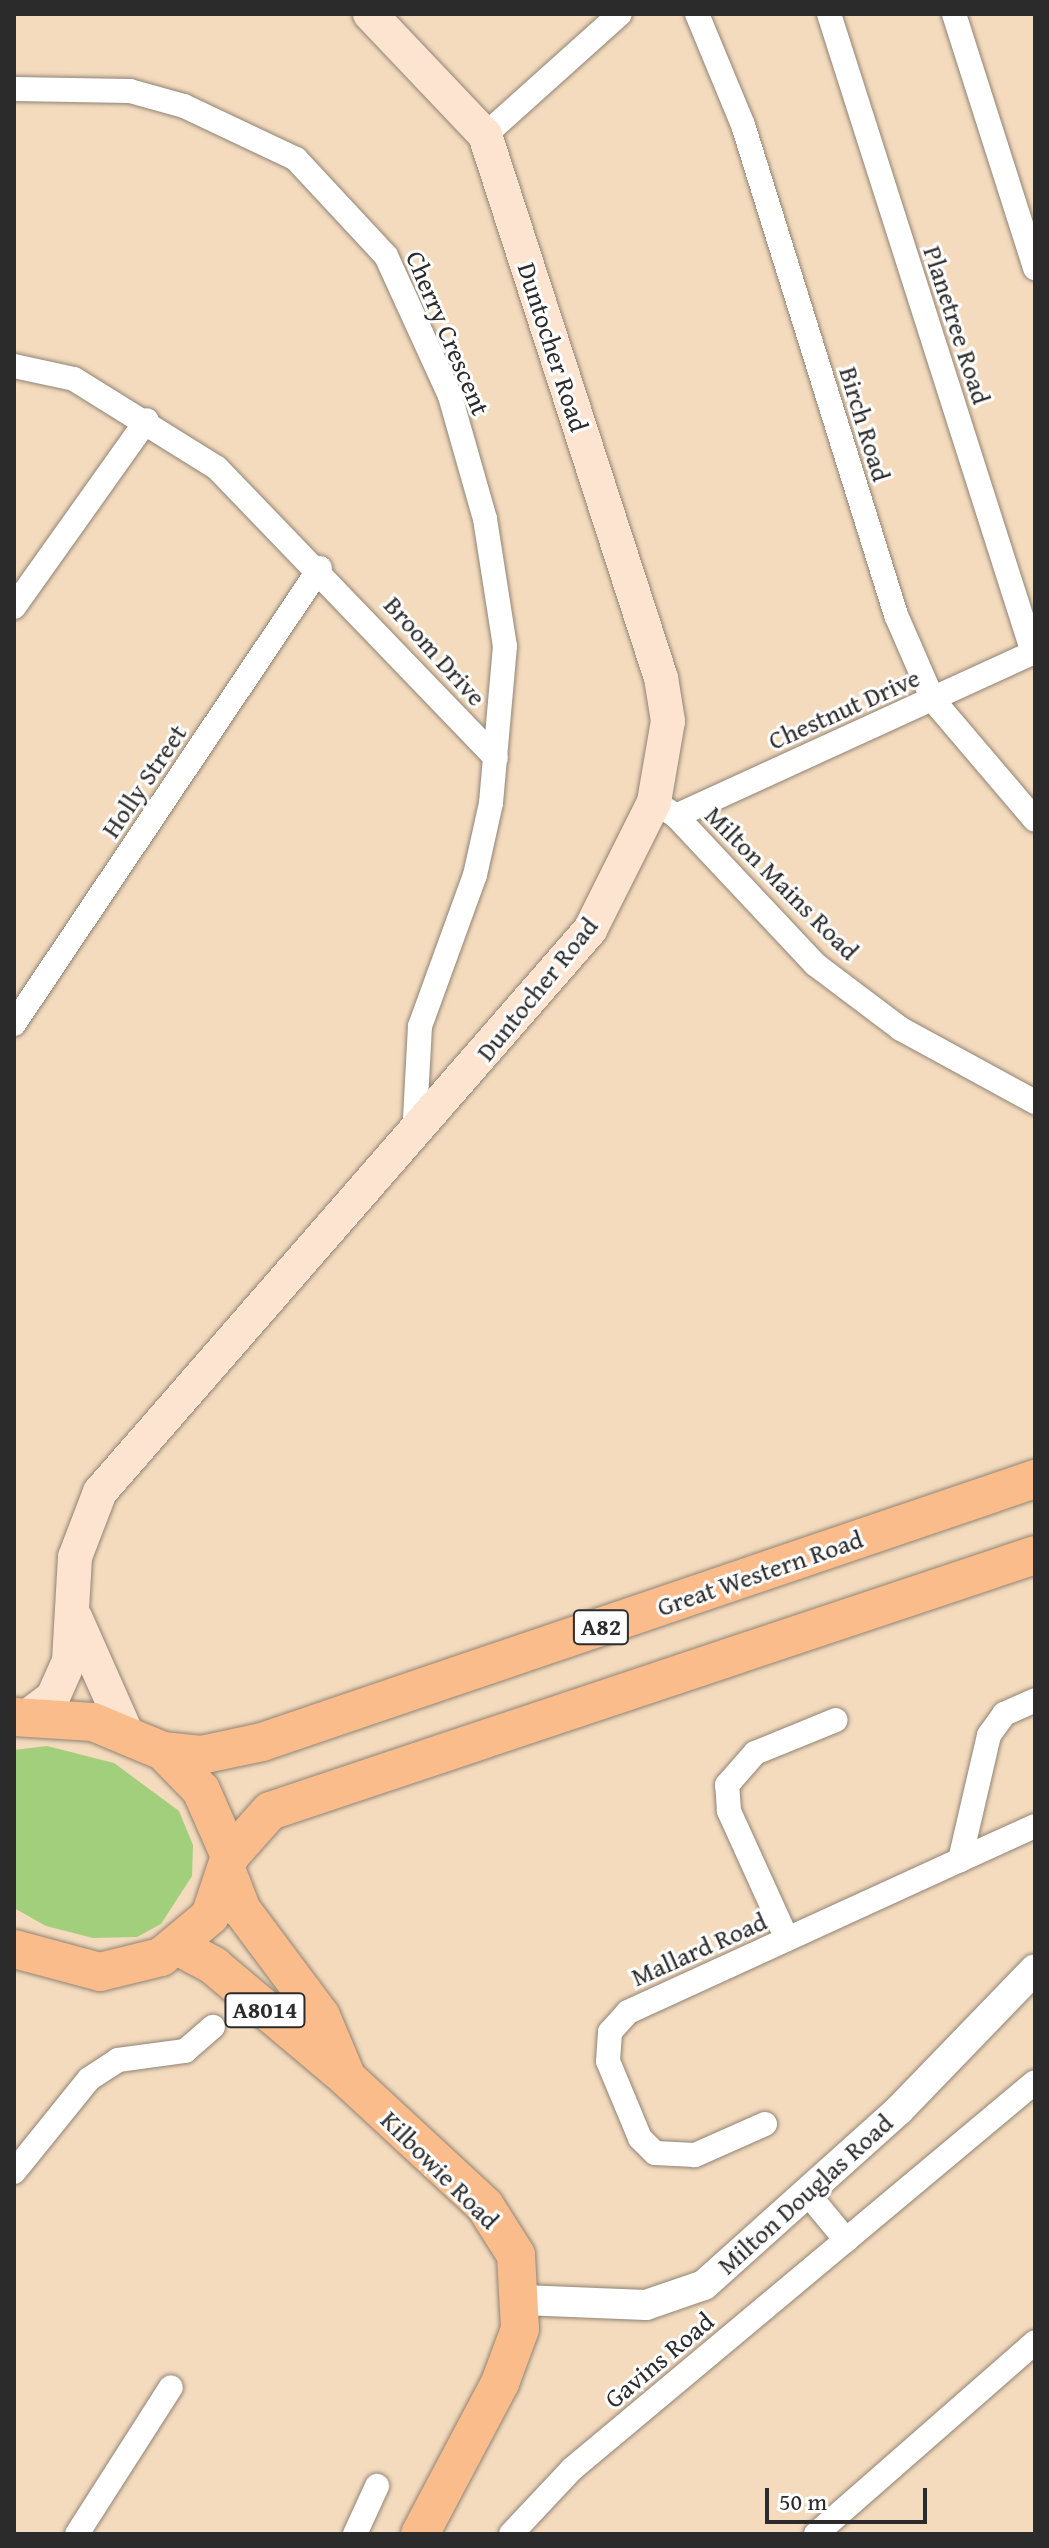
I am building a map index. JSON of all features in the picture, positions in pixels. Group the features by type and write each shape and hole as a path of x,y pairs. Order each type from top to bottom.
{"main road":[{"name":"Duntocher Road","path":"23,1715 59,1685 75,1617 75,1557 100,1492 414,1138 590,930 665,809 668,721 661,678 485,135 370,14"},
{"name":"Great Western Road","path":"163,1751 201,1755 262,1742 1035,1479"},
{"path":"14,1949 100,1972 141,1965 179,1947 210,1916 229,1865 270,1811 1035,1555"},
{"name":"Duntocher Road","path":"75,1617 126,1732"},
{"name":"A82","path":"23,1715 126,1732 163,1751 201,1790 229,1865"},
{"name":"Kilbowie Road","path":"229,1865 242,1910 321,2016 347,2078"},
{"name":"Kilbowie Road","path":"179,1947 214,1966 347,2078 492,2214 516,2255 522,2300 500,2383 420,2534"}],"street":[{"path":"485,135 620,14"},
{"name":"Birch Road","path":"697,14 743,125 896,615 933,700 1035,820"},
{"name":"Planetree Road","path":"829,14 1034,653"},
{"path":"954,14 1035,268"},
{"name":"Cherry Crescent","path":"14,89 130,91 249,133 296,159 341,199 386,256 450,396 485,519 505,646 496,758"},
{"name":"Broom Drive","path":"14,366 74,379 147,420 217,468 320,568 496,758"},
{"path":"14,607 147,420"},
{"name":"Holly Street","path":"14,1024 320,568"},
{"name":"Chestnut Drive","path":"665,809 933,700 1034,653"},
{"path":"414,1138 420,1026 475,875 496,758"},
{"name":"Milton Mains Road","path":"665,809 816,965 901,1029 1035,1102"},
{"path":"960,1860 989,1735 1004,1714 1035,1700"},
{"path":"787,1939 729,1811 727,1785 755,1753 836,1720"},
{"name":"Mallard Road","path":"765,2124 695,2155 655,2153 640,2138 606,2045 628,2012 1035,1826"},
{"name":"Milton Douglas Road","path":"522,2300 666,2303 704,2285 808,2194 1035,1969"},
{"path":"14,2172 89,2079 118,2060 185,2051 213,2027"},
{"name":"Gavins Road","path":"511,2534 572,2469 1035,2082"},
{"path":"808,2194 846,2240"},
{"path":"816,2534 1035,2342"},
{"path":"77,2534 171,2387"},
{"path":"355,2534 377,2486"}],"green space":[{"path":"47,1746 114,1763 179,1811 193,1845 192,1876 161,1924 137,1937 93,1938 46,1926 14,1908 14,1750"}]}
